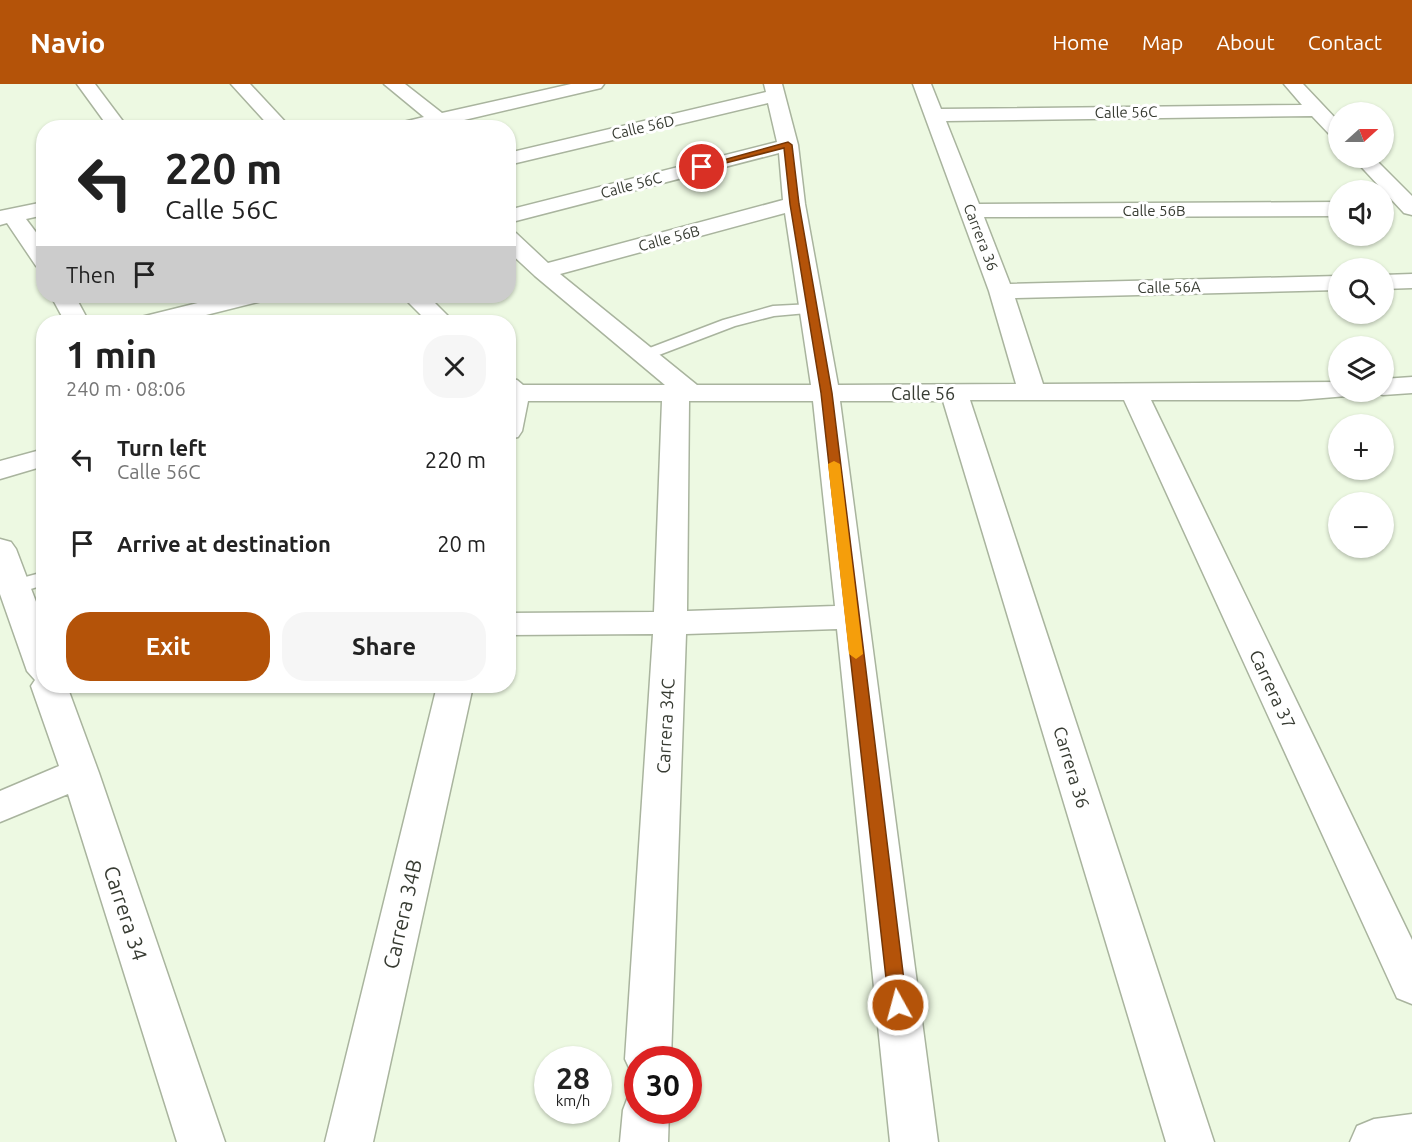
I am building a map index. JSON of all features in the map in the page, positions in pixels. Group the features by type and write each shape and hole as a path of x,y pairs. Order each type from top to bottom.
{"street":[{"path":"86,84 112,120"},
{"path":"240,84 274,120"},
{"path":"393,84 438,119"},
{"path":"434,120 544,89 595,84"},
{"name":"Carrera 36","path":"922,84 1001,291 1032,393"},
{"path":"1293,84 1328,122"},
{"path":"775,89 788,145 794,204 826,393 914,1142"},
{"name":"Calle 56D","path":"516,157 775,89"},
{"name":"Calle 56C","path":"934,115 1317,110"},
{"name":"Calle 56C","path":"516,215 788,145"},
{"path":"1373,168 1412,208"},
{"name":"Calle 56B","path":"543,271 794,204"},
{"path":"1394,209 1412,208"},
{"name":"Calle 56B","path":"971,210 1328,209"},
{"path":"36,210 6,216 36,252"},
{"path":"516,246 543,271 645,355 683,393"},
{"path":"1394,282 1412,281"},
{"name":"Calle 56A","path":"1001,291 1328,283"},
{"path":"178,315 225,303"},
{"path":"422,303 434,315"},
{"path":"1394,386 1412,385"},
{"name":"Calle 56","path":"516,391 1134,393 1328,391"},
{"name":"Carrera 34C","path":"649,1046 683,393"},
{"name":"Carrera 36","path":"954,393 1190,1142"},
{"name":"Carrera 37","path":"1134,393 1412,985"},
{"path":"0,470 36,459"},
{"path":"0,549 28,582 36,626"},
{"path":"516,624 670,623 852,617"},
{"name":"Carrera 34","path":"51,693 201,1142"},
{"name":"Carrera 34B","path":"349,1142 453,693"},
{"path":"0,807 80,773"},
{"path":"644,1142 645,1124"},
{"path":"1374,1142 1412,1137"}],"lane":[{"path":"645,355 729,322 773,311 812,309"}],"slow traffic":[{"path":"834,464 856,654"}],"route":[{"path":"702,167 788,145 794,204 826,393 898,1005"}]}
